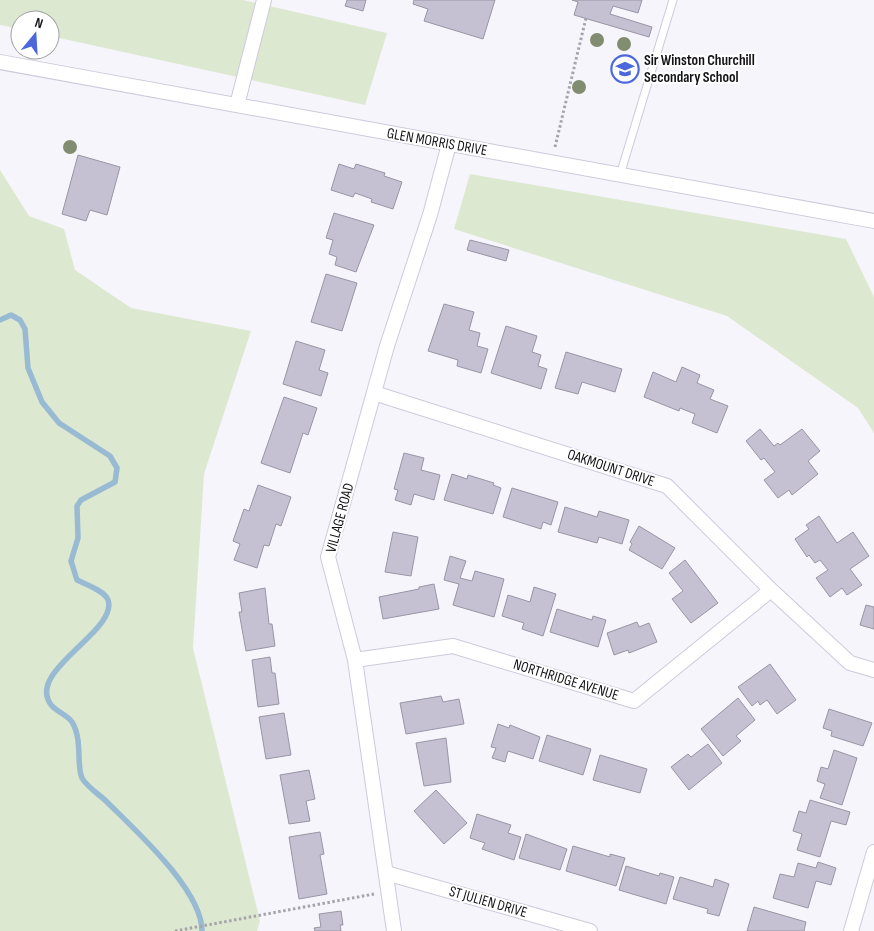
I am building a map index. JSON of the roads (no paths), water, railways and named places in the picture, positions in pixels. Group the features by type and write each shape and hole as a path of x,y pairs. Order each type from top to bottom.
{"street":[{"path":"237,105 264,0"},
{"name":"GLEN MORRIS DRIVE","path":"0,62 874,221"},
{"name":"VILLAGE ROAD","path":"394,931 355,660 328,557 374,393 430,215 449,144"},
{"name":"OAKMOUNT DRIVE","path":"374,393 666,486 850,663 874,670"},
{"name":"NORTHRIDGE AVENUE","path":"355,660 453,646 634,701 772,590"},
{"path":"851,931 874,852"},
{"name":"ST JULIEN DRIVE","path":"386,873 590,931"}],"lane":[{"path":"620,175 673,0"}],"waterway":[{"path":"0,320 11,315 20,320 25,329 28,368 42,402 59,423 110,456 117,468 115,482 81,500 77,506 78,538 71,561 77,580 94,588 106,597 108,600 108,612 100,625 50,679 47,693 52,706 70,720 75,729 82,778 165,862 191,897 199,915 202,931"}],"place":[{"name":"Sir Winston Churchill Secondary School","path":"625,69"}]}
